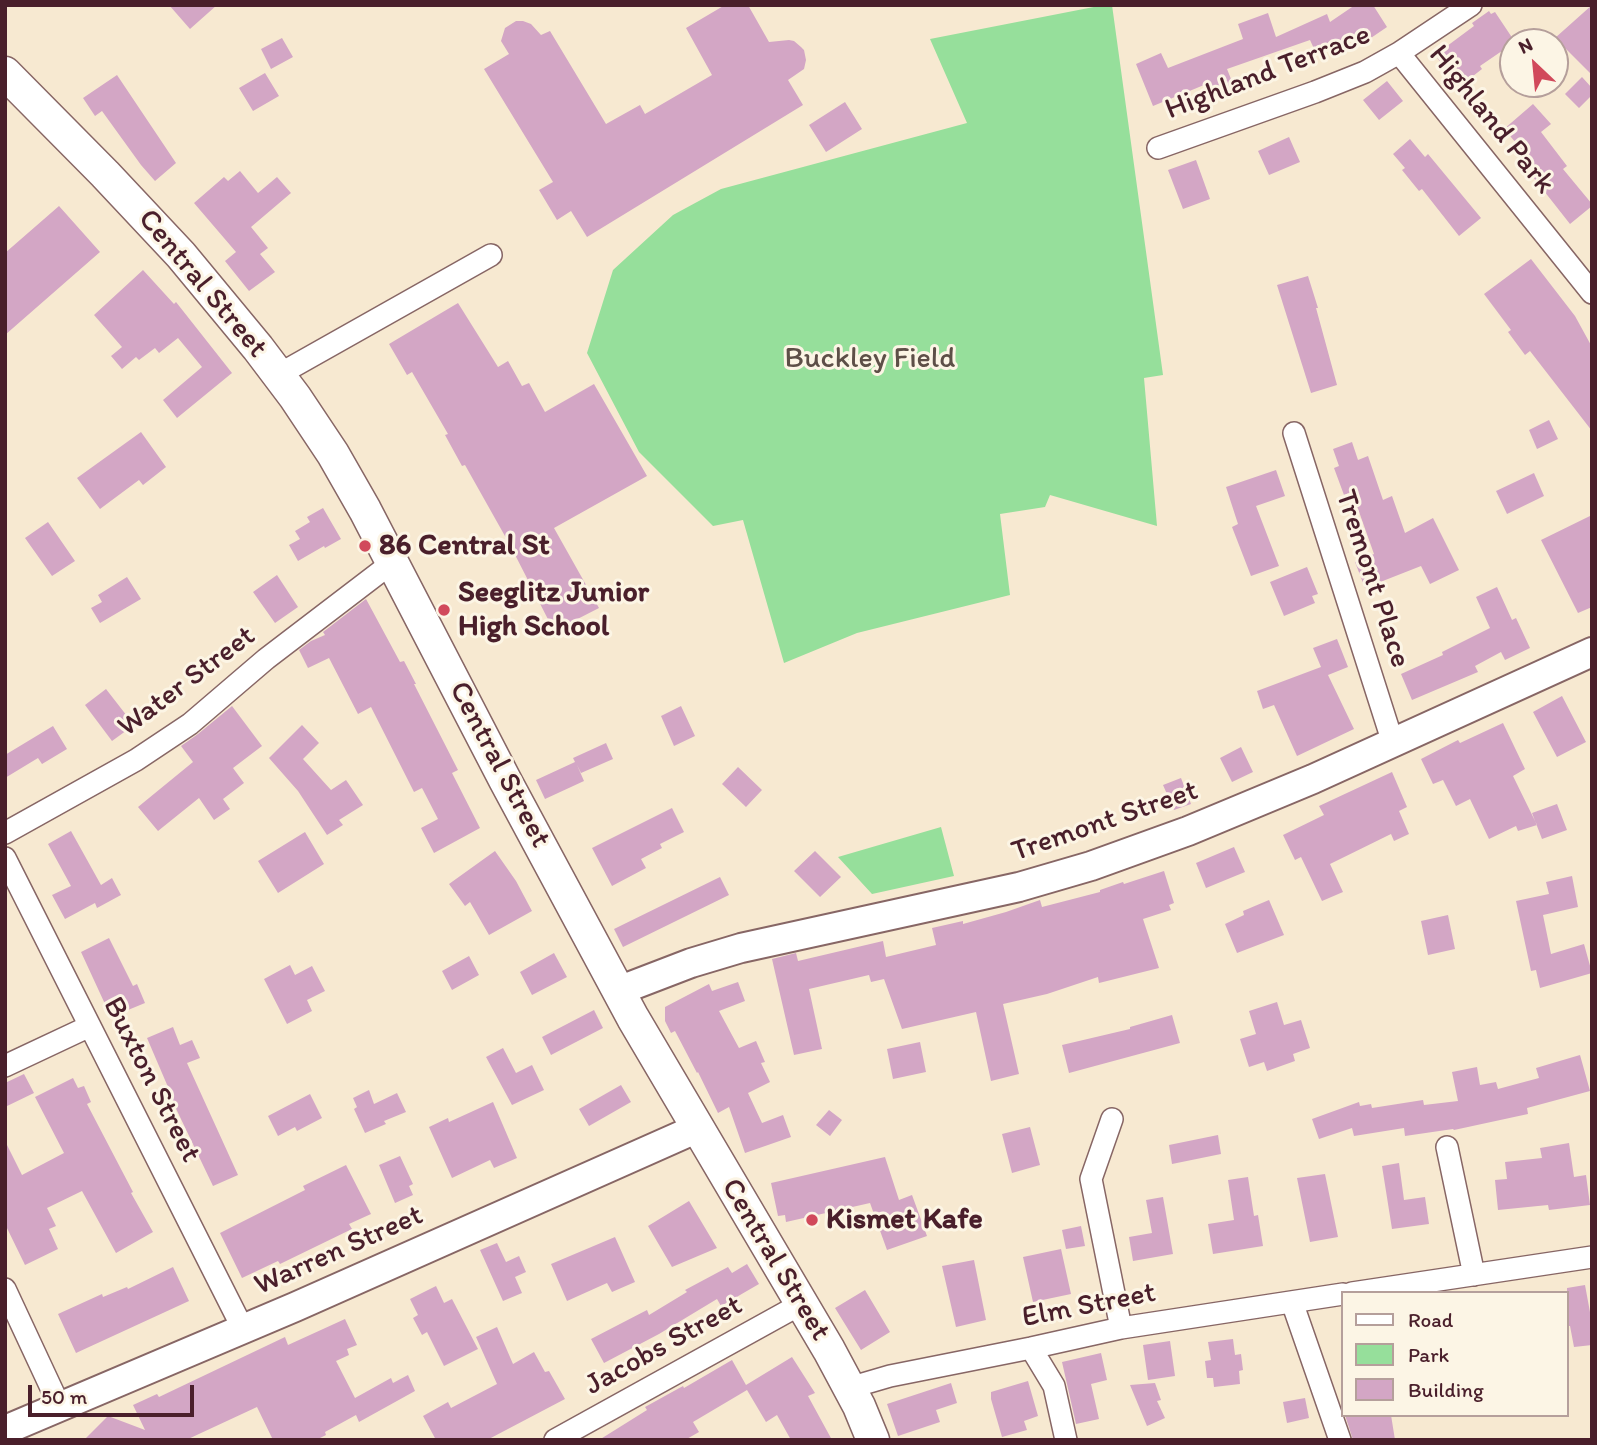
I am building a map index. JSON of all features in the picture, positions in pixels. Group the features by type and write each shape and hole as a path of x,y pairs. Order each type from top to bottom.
{"main road":[{"name":"Central Street","path":"5,73 106,174 181,255 278,375 333,454 393,562 505,780 618,990 802,1304 849,1388 873,1440"}],"street":[{"name":"Highland Park","path":"1471,5 1399,53 1592,293"},
{"name":"Highland Terrace","path":"1158,148 1324,89 1365,72 1399,53"},
{"path":"278,375 491,255"},
{"name":"Tremont Place","path":"1294,433 1393,743"},
{"name":"Water Street","path":"5,833 136,760 190,724 266,659 393,562"},
{"name":"Tremont Street","path":"618,990 741,948 1068,874 1188,831 1313,779 1592,652"},
{"name":"Buxton Street","path":"5,858 243,1329"},
{"path":"5,1066 90,1026"},
{"path":"1112,1119 1091,1180 1121,1328"},
{"name":"Warren Street","path":"5,1430 243,1329 698,1128"},
{"path":"1447,1147 1474,1275"},
{"path":"1366,1291 1592,1257"},
{"path":"5,1289 60,1407"},
{"name":"Elm Street","path":"849,1388 890,1376 1121,1328 1342,1294"},
{"path":"1292,1302 1339,1440"},
{"name":"Jacobs Street","path":"555,1440 802,1304"},
{"path":"1031,1348 1054,1385 1066,1440"}],"green space":[{"name":"Buckley Field","path":"1112,5 1163,375 1144,378 1157,526 1050,495 1045,507 1000,514 1010,595 857,633 784,663 743,520 713,526 639,452 587,353 613,270 673,215 721,189 967,123 930,39"},
{"path":"941,827 954,876 872,894 838,857"}],"building":[{"path":"169,5 217,5 190,29"},
{"path":"725,5 748,5 769,42 794,41 804,50 804,69 788,80 803,105 587,237 571,211 557,220 539,190 553,182 484,69 509,54 501,41 505,28 516,21 523,21 531,24 541,35 550,31 606,124 640,105 645,114 712,75 686,28"},
{"path":"1355,5 1373,5 1387,27 1365,42 1360,33 1316,53 1310,40 1227,69 1233,84 1228,86 1230,91 1209,99 1204,85 1153,106 1136,64 1161,53 1168,68 1243,39 1238,24 1268,13 1276,37 1327,14 1330,22"},
{"path":"1592,5 1592,75 1569,52 1569,28 1566,28"},
{"path":"1489,11 1491,14 1495,12 1506,28 1499,28 1499,53 1480,66 1482,69 1459,87 1435,55 1474,26 1472,23"},
{"path":"282,38 293,57 271,69 261,49"},
{"path":"265,73 279,96 253,111 239,88"},
{"path":"117,75 176,163 155,181 102,111 95,116 83,98"},
{"path":"1582,77 1592,88 1592,95 1579,108 1569,98 1569,90"},
{"path":"1387,81 1403,101 1379,120 1363,100"},
{"path":"845,102 862,129 826,152 809,125"},
{"path":"1533,104 1551,124 1541,132 1567,166 1563,169 1592,204 1570,224 1522,163 1529,158 1504,129"},
{"path":"1289,137 1300,162 1269,175 1258,151"},
{"path":"1410,139 1425,157 1428,154 1481,218 1459,236 1422,189 1419,191 1402,170 1405,168 1393,154"},
{"path":"1196,160 1210,199 1183,209 1168,170"},
{"path":"240,171 258,193 277,177 291,193 251,227 268,248 260,254 275,272 249,291 225,261 236,252 194,203 224,177 228,181"},
{"path":"59,206 100,252 5,335 5,253"},
{"path":"1531,259 1575,316 1592,347 1592,431 1530,351 1525,355 1508,332 1511,330 1484,294"},
{"path":"143,270 174,304 176,302 232,373 177,418 163,400 202,367 178,338 159,353 155,348 139,360 136,357 122,369 111,356 122,347 94,315"},
{"path":"1308,276 1337,385 1311,393 1277,285"},
{"path":"458,303 498,367 508,361 522,386 529,383 545,412 594,384 647,476 554,528 599,608 554,631 510,545 445,435 448,434 412,372 407,375 389,344"},
{"path":"1549,420 1558,439 1537,449 1529,430"},
{"path":"141,432 166,467 143,485 139,480 100,509 77,478"},
{"path":"1352,442 1358,460 1368,456 1383,500 1392,496 1405,533 1433,518 1459,570 1430,584 1421,566 1365,588 1355,562 1374,554 1352,492 1344,495 1334,468 1339,466 1333,449"},
{"path":"1276,470 1285,496 1256,506 1279,566 1251,576 1232,527 1238,524 1226,487"},
{"path":"1534,473 1544,496 1507,514 1496,491"},
{"path":"323,508 341,539 298,561 289,545 300,539 295,531 310,522 307,517"},
{"path":"1592,515 1592,607 1578,613 1541,540"},
{"path":"48,522 75,561 52,576 25,538"},
{"path":"1307,567 1318,594 1312,596 1315,603 1284,616 1270,582"},
{"path":"277,575 298,607 275,623 253,592"},
{"path":"127,577 141,599 100,623 91,608 102,602 98,595"},
{"path":"1497,587 1512,620 1516,618 1530,648 1505,660 1501,652 1475,666 1478,672 1412,700 1401,674 1443,655 1442,652 1490,628 1476,597"},
{"path":"366,599 400,662 404,661 416,684 458,770 452,773 480,828 434,853 421,828 438,819 422,788 414,792 371,707 358,714 329,658 308,668 299,650 325,635 323,632"},
{"path":"1337,639 1348,667 1328,675 1354,729 1297,756 1274,705 1263,709 1257,691 1321,667 1313,648"},
{"path":"106,689 134,725 112,741 85,705"},
{"path":"1562,696 1586,742 1557,757 1533,712"},
{"path":"232,706 262,746 233,768 244,783 223,799 230,809 214,820 199,798 158,831 138,807 193,762 181,746"},
{"path":"681,706 695,736 674,746 661,716"},
{"path":"1503,723 1525,769 1513,776 1537,825 1518,831 1516,826 1489,839 1470,799 1456,806 1443,780 1433,784 1421,759 1458,740 1460,743"},
{"path":"302,725 319,743 303,759 331,790 346,780 363,805 339,820 343,825 327,835 298,791 269,758"},
{"path":"53,726 67,749 42,764 38,758 5,778 5,755"},
{"path":"606,743 613,759 581,773 577,765 584,781 545,799 536,780 575,762 573,758"},
{"path":"1241,747 1253,772 1232,782 1220,758"},
{"path":"738,767 762,790 746,807 722,784"},
{"path":"1392,772 1407,807 1399,811 1409,834 1394,841 1391,834 1330,864 1343,892 1322,901 1301,857 1295,860 1283,835 1324,815 1319,806"},
{"path":"1181,778 1191,804 1174,810 1163,785"},
{"path":"1557,804 1567,830 1542,839 1532,813"},
{"path":"672,808 684,832 660,844 662,848 641,859 646,868 612,886 592,848"},
{"path":"71,831 101,885 112,878 121,895 97,908 95,903 65,919 52,895 71,886 48,844"},
{"path":"305,832 324,864 278,893 258,861"},
{"path":"1234,847 1245,872 1206,888 1196,863"},
{"path":"495,851 516,881 532,911 489,935 470,902 465,906 449,884"},
{"path":"815,851 841,877 820,897 794,871"},
{"path":"1164,871 1174,903 1169,905 1171,910 1143,919 1159,968 1099,983 1098,977 1047,994 1003,1004 1019,1074 991,1081 976,1012 902,1029 884,979 871,982 869,975 809,989 822,1049 794,1055 772,959 796,953 798,961 883,941 886,957 936,945 932,928 963,921 963,924 1040,900 1042,907"},
{"path":"1572,876 1578,907 1543,915 1551,954 1584,944 1592,973 1540,988 1536,970 1531,971 1516,901 1549,894 1546,882"},
{"path":"720,877 729,895 623,947 614,929"},
{"path":"1269,900 1284,935 1237,953 1225,924 1244,915 1243,911"},
{"path":"1448,915 1455,949 1428,955 1421,921"},
{"path":"109,938 133,986 137,984 145,1003 111,1017 81,952"},
{"path":"554,953 567,977 532,995 520,972"},
{"path":"469,956 479,975 452,990 442,971"},
{"path":"290,965 295,975 312,966 325,991 307,1000 312,1011 287,1024 264,979"},
{"path":"738,982 745,1001 719,1011 739,1048 756,1041 765,1062 761,1063 770,1082 748,1093 762,1123 783,1115 791,1137 745,1153 729,1107 718,1113 675,1031 671,1033 665,1021 665,1007 709,984 712,991"},
{"path":"1277,1002 1284,1025 1301,1020 1310,1048 1293,1054 1295,1061 1267,1071 1264,1062 1249,1067 1240,1039 1256,1034 1249,1011"},
{"path":"594,1010 603,1028 551,1055 542,1037"},
{"path":"1172,1015 1180,1043 1069,1073 1062,1045 1130,1029"},
{"path":"173,1027 180,1045 192,1040 200,1058 187,1063 238,1175 213,1186 169,1094 147,1038"},
{"path":"920,1042 926,1072 893,1079 887,1049"},
{"path":"503,1048 516,1073 532,1065 544,1090 512,1105 486,1057"},
{"path":"1580,1055 1590,1091 1527,1108 1528,1114 1454,1130 1405,1136 1404,1128 1354,1136 1352,1128 1319,1139 1312,1119 1359,1102 1360,1106 1371,1104 1372,1108 1423,1100 1424,1105 1458,1101 1452,1072 1477,1067 1480,1085 1496,1082 1498,1089 1539,1078 1536,1068"},
{"path":"24,1074 34,1093 5,1107 5,1083"},
{"path":"73,1078 78,1088 84,1086 91,1102 87,1104 153,1232 116,1253 82,1191 47,1208 56,1226 49,1229 58,1249 25,1265 5,1224 5,1141 22,1175 64,1153 35,1097"},
{"path":"621,1085 631,1102 589,1126 579,1109"},
{"path":"369,1090 374,1104 397,1093 406,1112 365,1133 354,1109 357,1107 353,1098"},
{"path":"310,1094 322,1118 297,1131 295,1127 278,1136 268,1116"},
{"path":"493,1102 517,1158 494,1168 490,1160 452,1178 429,1127 448,1118 449,1122"},
{"path":"829,1110 842,1120 830,1136 816,1125"},
{"path":"1030,1127 1040,1165 1012,1173 1002,1134"},
{"path":"1218,1135 1221,1154 1172,1164 1169,1145"},
{"path":"1569,1143 1574,1177 1586,1175 1590,1205 1549,1210 1548,1205 1498,1210 1495,1180 1507,1179 1505,1162 1542,1158 1540,1148"},
{"path":"400,1156 413,1184 409,1186 413,1195 395,1203 379,1165"},
{"path":"885,1157 899,1200 912,1195 927,1236 887,1250 870,1203 786,1222 785,1215 778,1216 771,1183"},
{"path":"1399,1163 1404,1200 1425,1197 1429,1224 1392,1229 1382,1166"},
{"path":"346,1165 371,1214 349,1224 352,1229 280,1264 278,1261 242,1278 220,1233 305,1190 303,1186"},
{"path":"1325,1174 1338,1237 1310,1242 1297,1178"},
{"path":"1248,1177 1254,1216 1258,1215 1263,1246 1213,1254 1208,1224 1234,1220 1228,1180"},
{"path":"1163,1197 1173,1254 1133,1261 1129,1237 1152,1233 1146,1200"},
{"path":"689,1201 717,1248 672,1267 648,1226"},
{"path":"1081,1226 1085,1246 1066,1249 1062,1230"},
{"path":"615,1237 635,1282 612,1292 607,1283 567,1301 551,1264"},
{"path":"497,1243 506,1262 519,1256 526,1272 515,1277 522,1293 503,1301 480,1250"},
{"path":"1061,1249 1071,1294 1033,1302 1023,1257"},
{"path":"974,1260 986,1320 956,1327 942,1266"},
{"path":"747,1264 759,1284 721,1306 717,1299 604,1363 591,1339 647,1310 649,1315 687,1292 685,1290 728,1267 732,1273"},
{"path":"173,1267 189,1301 76,1353 58,1314 102,1294 103,1297 127,1287 128,1289"},
{"path":"1585,1285 1592,1323 1592,1345 1574,1347 1569,1326 1567,1288"},
{"path":"436,1286 444,1303 452,1299 478,1349 444,1366 427,1332 422,1335 413,1318 418,1315 410,1299"},
{"path":"865,1290 890,1332 861,1350 835,1308"},
{"path":"345,1319 357,1345 347,1349 349,1355 336,1361 355,1398 391,1378 393,1383 408,1375 415,1391 359,1422 356,1415 316,1440 273,1440 257,1407 186,1440 84,1440 108,1416 145,1430 133,1405 157,1394 159,1397 285,1337 288,1345"},
{"path":"497,1327 513,1364 534,1352 565,1399 487,1440 436,1440 423,1416 448,1402 451,1408 497,1384 476,1337"},
{"path":"1233,1339 1235,1355 1241,1354 1243,1370 1239,1371 1240,1384 1214,1387 1213,1378 1207,1378 1205,1361 1211,1360 1208,1342"},
{"path":"1170,1341 1175,1376 1148,1380 1143,1345"},
{"path":"1101,1353 1107,1380 1091,1384 1099,1419 1076,1424 1062,1362"},
{"path":"792,1357 815,1393 808,1396 832,1440 791,1440 777,1415 766,1422 747,1390 693,1422 699,1432 685,1440 599,1440 647,1410 645,1407 732,1360 746,1385"},
{"path":"1028,1381 1038,1416 1024,1421 1027,1430 1002,1437 991,1392"},
{"path":"951,1383 957,1403 936,1410 940,1422 898,1436 887,1404"},
{"path":"1155,1383 1161,1400 1157,1401 1165,1418 1147,1426 1130,1385"},
{"path":"1305,1398 1309,1418 1287,1423 1283,1402"},
{"path":"1346,1417 1391,1417 1395,1440 1353,1440"}],"place":[{"name":"86 Central St","path":"365,546"},
{"name":"Seeglitz Junior High School","path":"444,610"},
{"name":"Kismet Kafe","path":"812,1220"}]}
